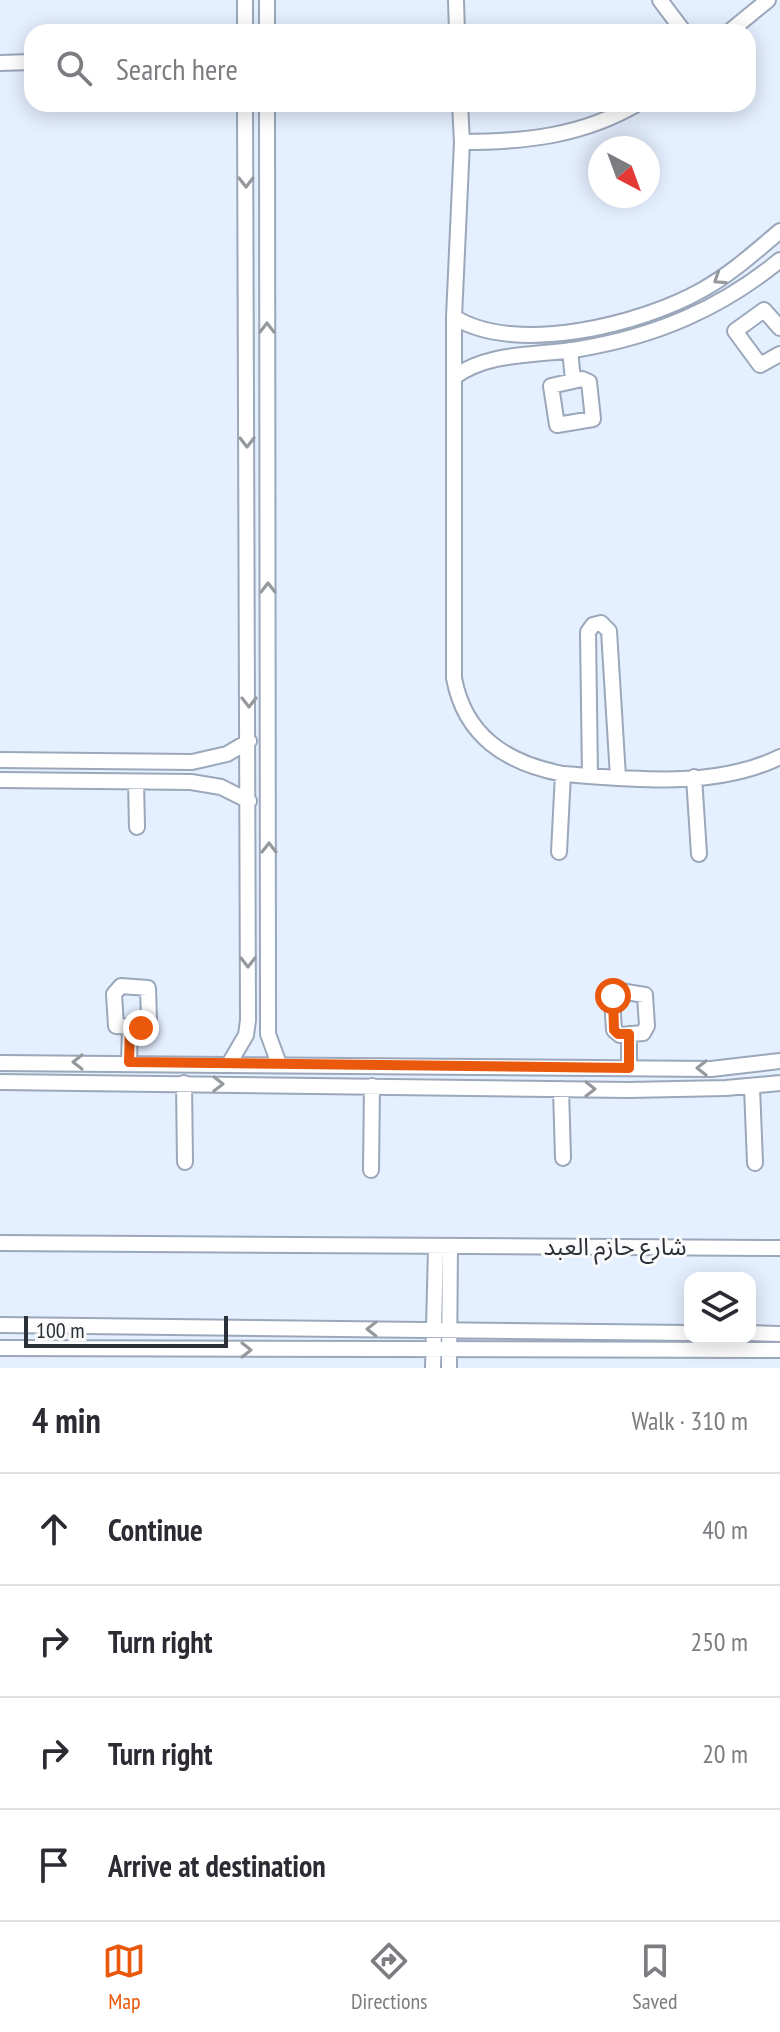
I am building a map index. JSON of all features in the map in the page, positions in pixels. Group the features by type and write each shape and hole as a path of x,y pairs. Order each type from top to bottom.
{"street":[{"path":"245,0 245,24"},
{"path":"267,0 267,24"},
{"path":"456,0 457,24"},
{"path":"660,0 678,24"},
{"path":"739,24 768,0"},
{"path":"0,63 24,62"},
{"path":"229,1064 246,1035 248,1020 245,112"},
{"path":"267,112 268,1034 279,1064"},
{"path":"460,112 462,142 454,317 454,678 457,695 472,725 496,749 539,769 563,774 694,777 743,771 780,757"},
{"path":"462,142 556,136 594,125 621,112"},
{"path":"454,317 472,327 506,334 578,329 635,317 704,289 780,231"},
{"path":"454,377 471,365 493,359 570,350 680,322 736,294 780,260"},
{"path":"736,294 752,317"},
{"path":"780,328 764,310 736,328 736,337 760,365 780,354"},
{"path":"570,350 573,380"},
{"path":"590,776 588,632 593,625 601,623 609,631 618,777"},
{"path":"0,760 168,763 210,760 249,741"},
{"path":"168,763 168,782"},
{"path":"559,852 563,774"},
{"path":"694,777 699,854"},
{"path":"0,780 168,782 221,787 249,801"},
{"path":"136,782 137,827"},
{"path":"248,892 269,892"},
{"path":"129,1062 130,1028"},
{"path":"629,1034 629,1068"},
{"path":"0,1063 711,1069 780,1061"},
{"path":"482,1067 483,1088"},
{"path":"0,1082 561,1089 752,1087 780,1083"},
{"path":"184,1083 185,1162"},
{"path":"371,1170 372,1086"},
{"path":"752,1087 755,1163"},
{"path":"561,1089 563,1158"},
{"name":"شارع حازم العبد","path":"0,1243 780,1248"},
{"path":"433,1368 434,1351 442,1330 443,1247"},
{"path":"0,1325 684,1333"},
{"path":"442,1330 450,1348 449,1368"},
{"path":"756,1333 780,1334"},
{"path":"0,1348 780,1350"}],"route":[{"path":"141,1028 130,1028 129,1062 629,1068 629,1034 618,1034 614,1030 613,996"}]}
